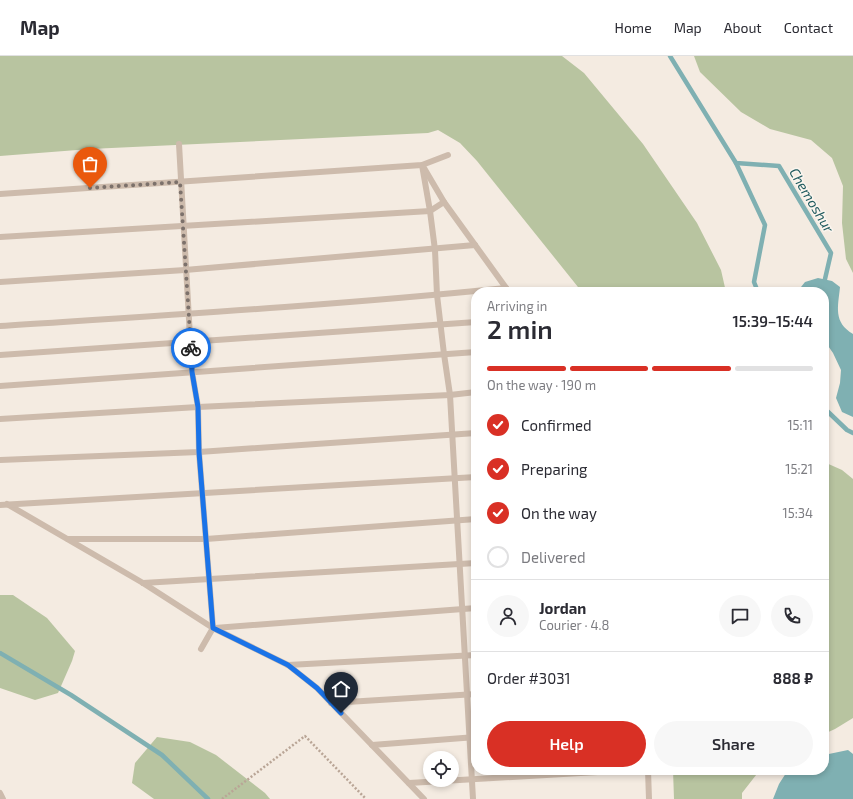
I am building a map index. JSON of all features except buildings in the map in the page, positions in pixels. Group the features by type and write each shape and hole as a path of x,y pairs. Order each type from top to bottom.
{"lane":[{"path":"179,144 192,372 198,407 199,452 213,628 201,649"},
{"path":"0,194 422,165 448,155"},
{"path":"422,165 444,202 505,287"},
{"path":"422,165 435,250 440,325 450,395 467,695 471,723"},
{"path":"0,237 430,211 444,202"},
{"path":"0,282 186,270 475,246"},
{"path":"0,326 189,314 471,293"},
{"path":"0,355 471,322"},
{"path":"0,386 471,352"},
{"path":"0,419 198,407 450,395 471,393"},
{"path":"0,460 199,452 471,433"},
{"path":"0,505 471,477"},
{"path":"7,504 143,583 213,628 288,665 317,688 424,799"},
{"path":"67,539 206,539 471,519"},
{"path":"143,583 471,563"},
{"path":"213,628 471,609"},
{"path":"288,665 471,655"},
{"path":"330,703 471,695"},
{"path":"372,745 471,737"},
{"path":"472,775 473,799"},
{"path":"409,783 472,781 559,775"},
{"path":"648,775 648,799"},
{"path":"0,793 3,799"}],"path":[{"path":"222,799 305,736 366,799"}],"green space":[{"path":"0,56 562,56 584,73 643,144 697,223 721,270 725,287 578,287 477,161 460,143 438,130 428,133 90,149 0,156"},
{"path":"694,56 853,56 853,273 846,259 842,223 843,186 832,158 811,140 770,129 741,112 700,72"},
{"path":"829,464 842,470 853,479 853,718 829,732"},
{"path":"0,595 13,595 47,618 75,651 58,693 35,700 0,688"},
{"path":"157,737 190,742 216,755 265,793 270,799 154,799 132,783 135,763"},
{"path":"673,775 756,775 742,793 742,799 674,799"}],"water":[{"path":"818,278 832,281 840,287 838,314 842,324 853,334 853,417 842,412 836,398 840,383 841,370 829,347 829,287 801,287 805,282"},
{"path":"848,750 853,754 853,799 773,799 779,784 785,775 829,775 829,754"}],"waterway":[{"name":"Chemoshur","path":"670,56 736,163 779,166 831,253 823,287"},
{"path":"736,163 765,225 754,282 756,287"},
{"path":"829,413 847,430 853,433"},
{"path":"0,653 71,695 162,755 208,799"}],"way so far":[{"path":"90,188 180,182 191,348"}],"route":[{"path":"191,348 192,372 198,407 199,452 213,628 288,665 317,688 341,713"}]}
